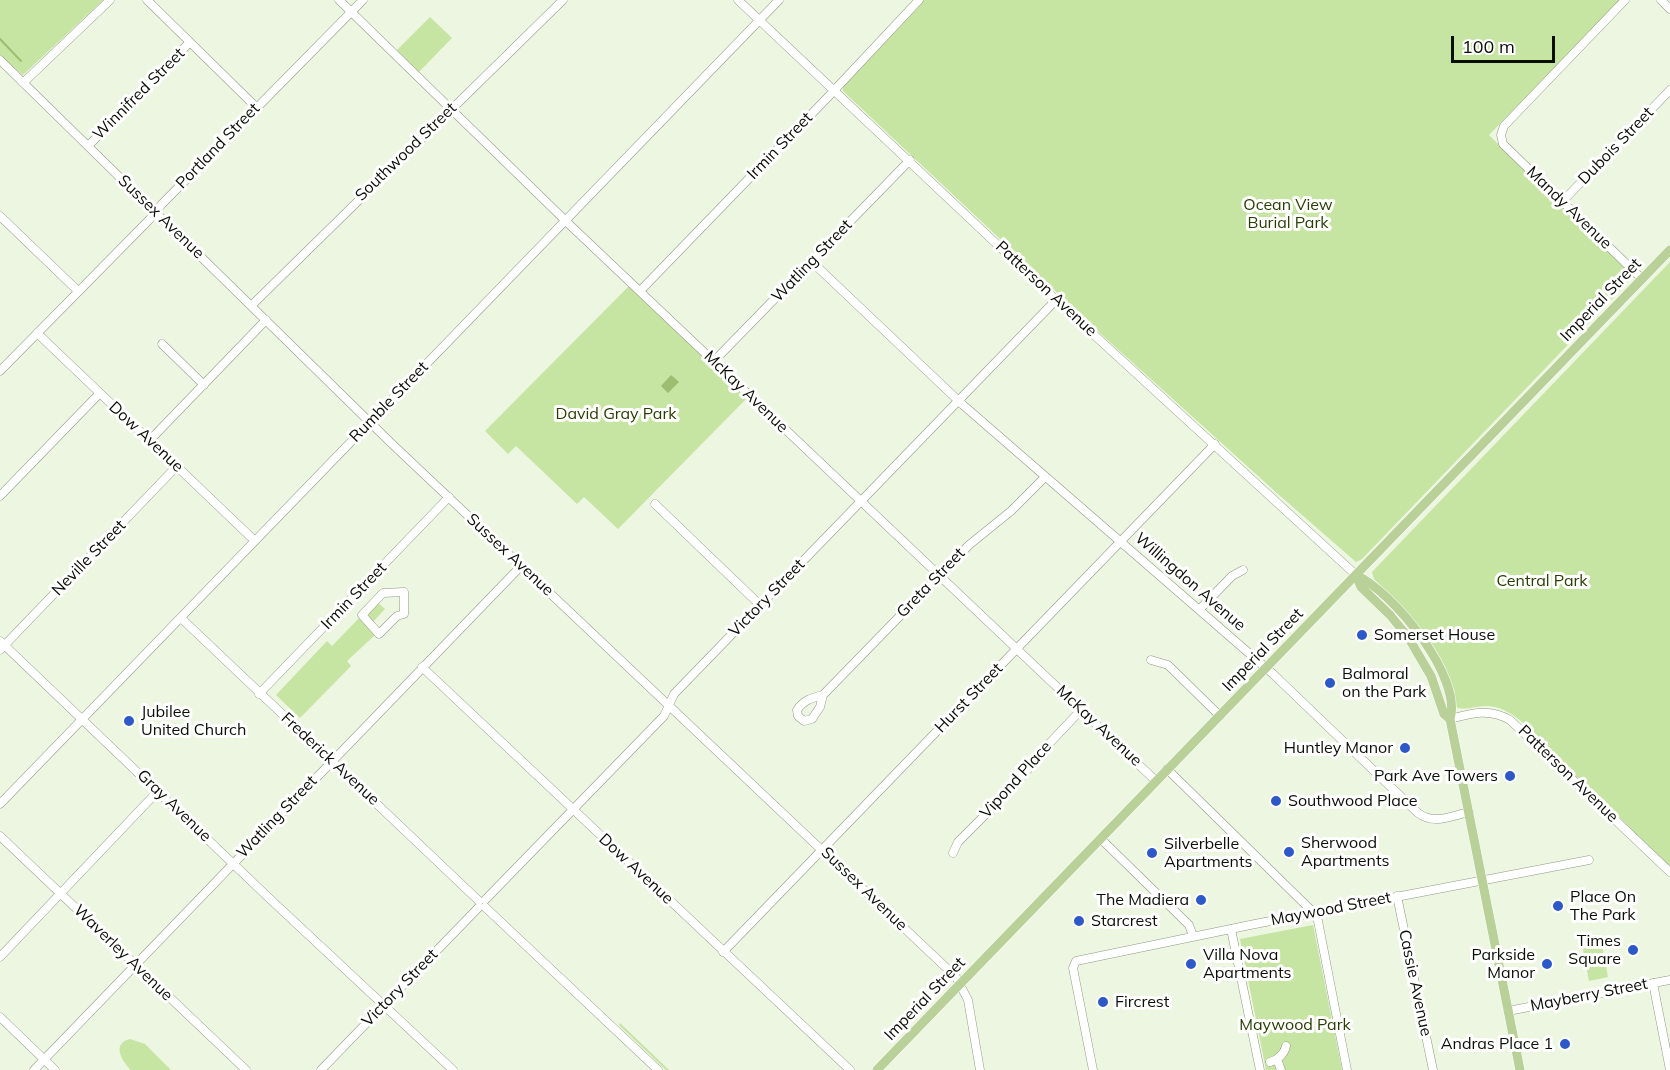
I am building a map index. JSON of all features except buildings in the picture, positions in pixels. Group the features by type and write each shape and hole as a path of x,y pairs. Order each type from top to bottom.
{"main road":[{"name":"Imperial Street","path":"877,1070 1670,250"},
{"path":"1356,575 1361,587 1390,615 1412,643 1431,676 1444,714 1450,719 1520,1070"}],"street":[{"path":"24,83 110,0"},
{"path":"147,0 256,107"},
{"name":"McKay Avenue","path":"339,0 565,220 1156,781"},
{"name":"Portland Street","path":"0,370 363,0"},
{"name":"Southwood Street","path":"251,306 563,0"},
{"name":"Patterson Avenue","path":"738,0 835,89 1056,300 1356,575"},
{"name":"Rumble Street","path":"0,804 779,0"},
{"name":"Irmin Street","path":"640,291 919,0"},
{"name":"Mandy Avenue","path":"1625,0 1504,126 1501,135 1503,144 1642,279"},
{"path":"1661,0 1670,9"},
{"name":"Winnifred Street","path":"88,146 190,42"},
{"name":"Sussex Avenue","path":"0,60 370,422 954,975 968,1000 980,1070"},
{"name":"Dubois Street","path":"1562,202 1670,90"},
{"name":"Watling Street","path":"714,361 910,160"},
{"path":"0,216 78,291"},
{"name":"Willingdon Avenue","path":"811,261 958,400 1266,668 1418,813 1426,819 1434,820 1469,812"},
{"name":"Victory Street","path":"321,1070 664,716 675,694 1056,300"},
{"path":"149,441 266,320"},
{"name":"Dow Avenue","path":"37,333 255,542"},
{"path":"162,344 204,385"},
{"path":"0,496 99,394"},
{"name":"Hurst Street","path":"723,952 1215,444"},
{"name":"Neville Street","path":"2,646 177,466"},
{"name":"Greta Street","path":"823,695 976,538 1020,503 1045,477"},
{"name":"Irmin Street","path":"259,694 449,497"},
{"path":"655,504 760,605"},
{"name":"Watling Street","path":"34,1070 522,565"},
{"path":"1200,609 1232,576 1243,570"},
{"path":"404,592 404,614 397,616 379,634 362,615 383,593 404,592"},
{"name":"Frederick Avenue","path":"180,618 658,1070"},
{"name":"Gray Avenue","path":"2,646 453,1070"},
{"path":"1151,660 1168,665 1220,716"},
{"name":"Dow Avenue","path":"423,667 850,1070"},
{"name":"Vipond Place","path":"953,853 958,842 1017,783 1081,710"},
{"name":"Patterson Avenue","path":"1450,719 1481,711 1494,712 1510,720 1670,873"},
{"path":"1167,769 1314,913 1320,930 1347,1070"},
{"path":"0,957 158,791"},
{"name":"Waverley Avenue","path":"0,836 246,1070"},
{"path":"1101,839 1187,923 1193,936"},
{"name":"Maywood Street","path":"1093,1070 1073,968 1074,962 1193,936 1589,860"},
{"name":"Cassie Avenue","path":"1397,896 1433,1070"},
{"path":"1231,929 1260,1070"},
{"name":"Mayberry Street","path":"1508,1011 1670,980"},
{"path":"1653,983 1670,1070"},
{"path":"0,1017 55,1070"},
{"path":"1281,1055 1283,1070"}],"green space":[{"path":"0,0 103,0 23,75 0,55"},
{"name":"Ocean View Burial Park","path":"923,0 1620,0 1489,135 1631,274 1632,278 1362,559 1356,562 1101,334 843,91 843,84 846,80"},
{"path":"430,17 452,38 419,72 397,50"},
{"name":"Central Park","path":"1670,262 1670,867 1580,778 1575,777 1549,752 1548,747 1527,726 1511,714 1494,707 1462,709 1456,707 1443,666 1425,633 1374,579 1372,572"},
{"name":"David Gray Park","path":"629,286 747,398 618,529 584,497 577,504 516,446 508,454 485,431"},
{"path":"376,601 385,609 371,624 362,615"},
{"path":"360,617 375,631 375,635 347,661 351,666 300,718 276,695 327,641 332,646"},
{"name":"Maywood Park","path":"1313,925 1342,1070 1266,1070 1240,939"},
{"path":"1601,940 1608,977 1589,981 1582,944"},
{"path":"620,1023 669,1070 666,1070 619,1025"},
{"path":"130,1039 145,1044 171,1070 131,1070 120,1053 121,1044"}],"shaded area":[{"path":"671,375 679,382 668,393 661,386"}],"waterway":[{"path":"0,39 21,61"}],"place":[{"name":"Somerset House","path":"1362,635"},
{"name":"Balmoral on the Park","path":"1330,683"},
{"name":"Jubilee United Church","path":"129,721"},
{"name":"Huntley Manor","path":"1405,748"},
{"name":"Park Ave Towers","path":"1510,776"},
{"name":"Southwood Place","path":"1276,801"},
{"name":"Sherwood Apartments","path":"1289,852"},
{"name":"Silverbelle Apartments","path":"1152,853"},
{"name":"The Madiera","path":"1201,900"},
{"name":"Place On The Park","path":"1558,906"},
{"name":"Starcrest","path":"1079,921"},
{"name":"Times Square","path":"1633,950"},
{"name":"Villa Nova Apartments","path":"1191,964"},
{"name":"Parkside Manor","path":"1547,964"},
{"name":"Fircrest","path":"1103,1002"},
{"name":"Andras Place 1","path":"1565,1044"}]}
